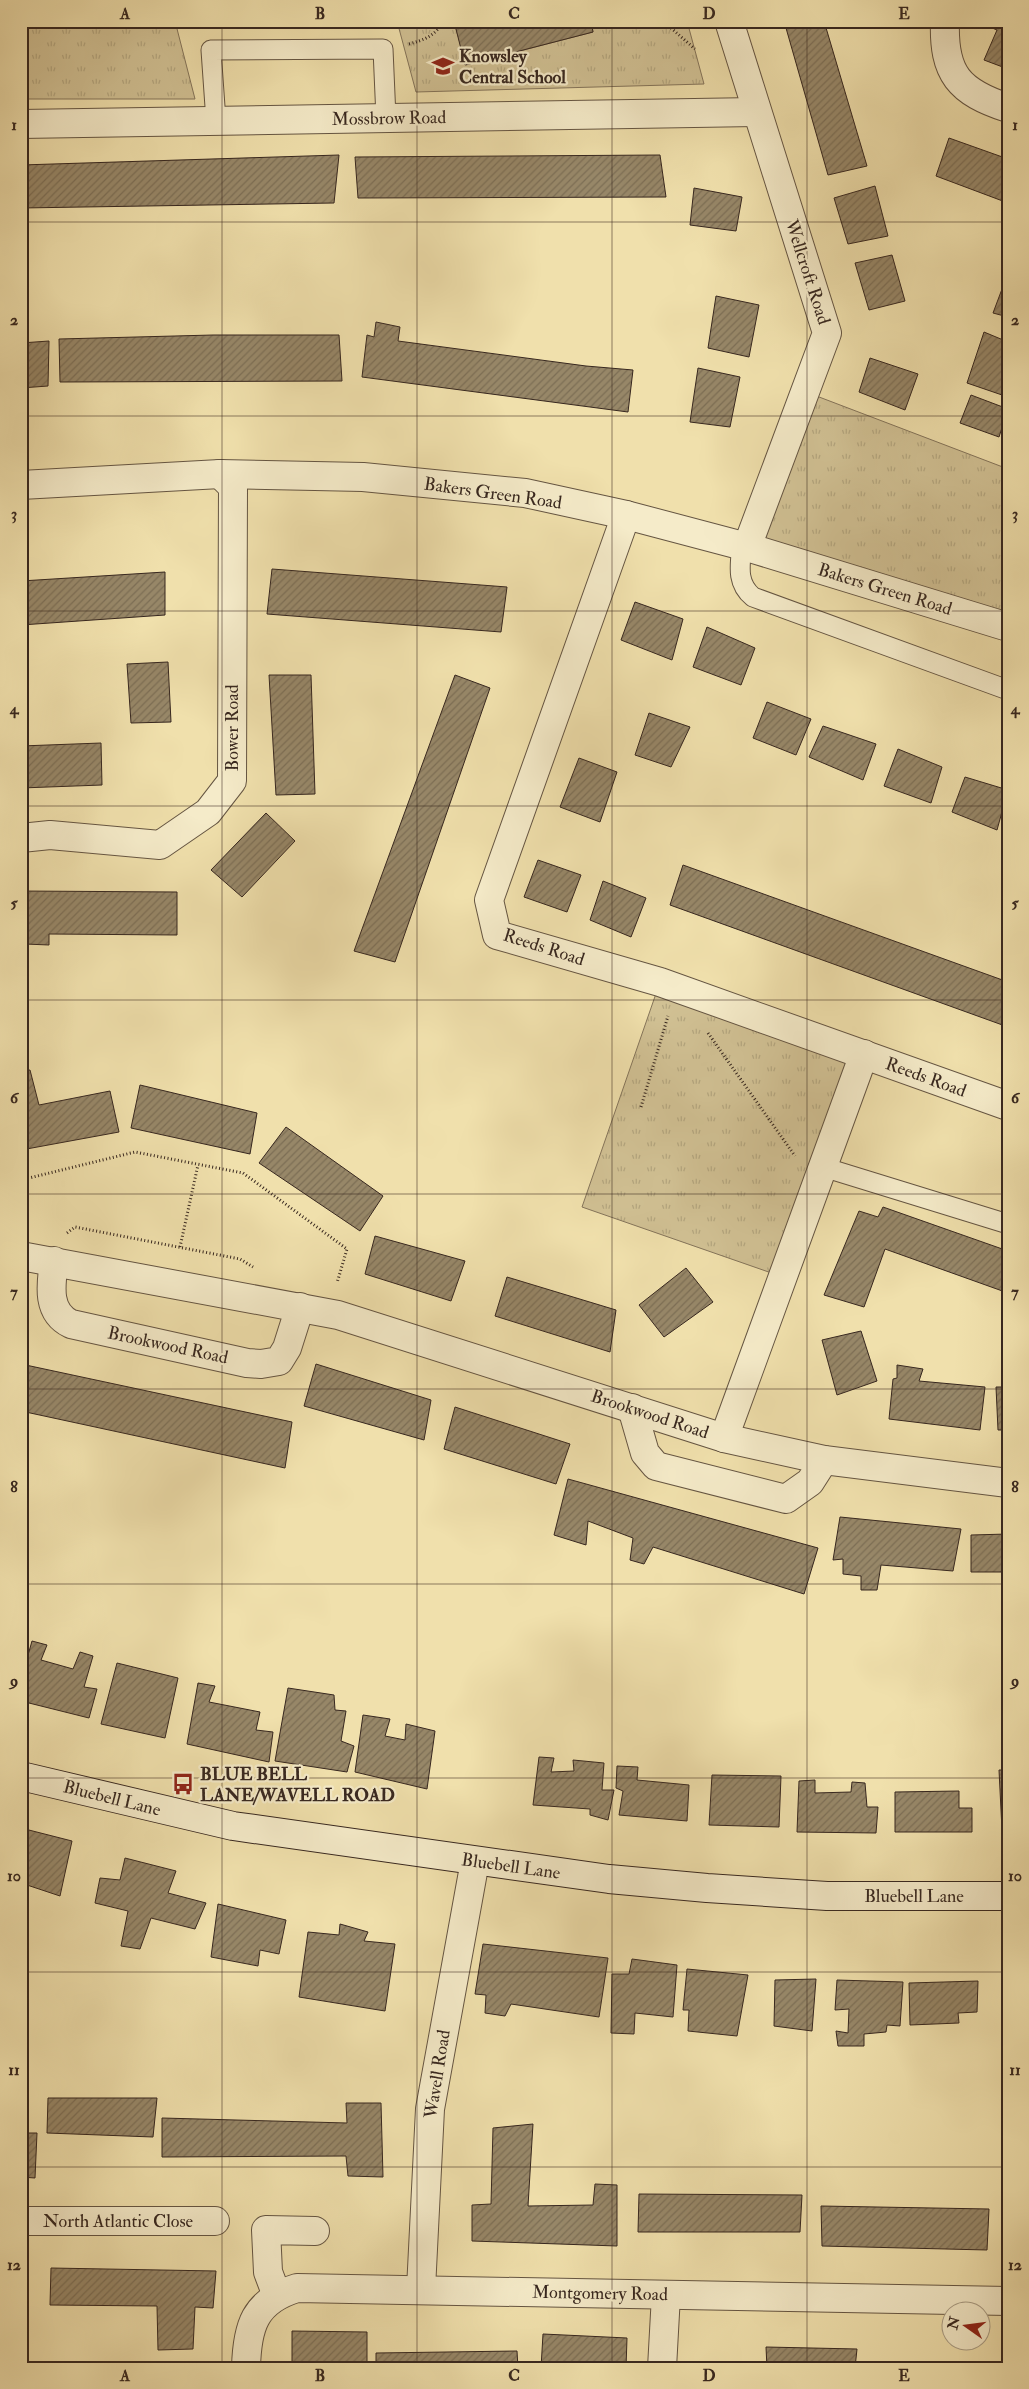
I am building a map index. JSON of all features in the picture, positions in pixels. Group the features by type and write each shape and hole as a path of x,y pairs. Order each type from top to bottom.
{"street":[{"name":"Wellcroft Road","path":"729,21 756,112 827,333 745,546"},
{"path":"945,21 945,51 951,71 970,93 985,101 1008,108"},
{"name":"Mossbrow Road","path":"21,124 756,112"},
{"name":"Bakers Green Road","path":"21,485 220,474 363,477 525,494 626,515 745,546 1008,627"},
{"name":"Bower Road","path":"21,838 50,835 160,845 208,812 232,781 233,487 220,474"},
{"name":"Reeds Road","path":"626,515 489,900 497,935 677,988 1008,1106"},
{"path":"724,1438 864,1054"},
{"name":"Brookwood Road","path":"58,1248 51,1286 56,1314 62,1320 71,1324 248,1363 261,1364 279,1361 287,1348 300,1307"},
{"name":"Brookwood Road","path":"21,1256 58,1248 329,1313 724,1438 824,1460 1008,1483"},
{"path":"632,1408 645,1453 656,1466 786,1499 810,1482 824,1460"},
{"name":"Bluebell Lane","path":"21,1776 233,1826 609,1879 707,1888 846,1896 1008,1896"},
{"name":"Wavell Road","path":"421,2290 430,2109 475,1861"},
{"name":"North Atlantic Close","path":"21,2222 215,2222"},
{"path":"277,2296 268,2272 266,2230 315,2231"},
{"name":"Montgomery Road","path":"246,2368 247,2342 250,2327 262,2308 277,2296 298,2288 1008,2301"},
{"path":"662,2368 666,2295"}],"lane":[{"path":"216,121 212,50 383,49 386,118"},
{"path":"745,546 740,575 746,591 753,597 1008,690"},
{"path":"819,1177 1008,1224"}],"path":[{"path":"403,45 427,39 440,28 444,21"},
{"path":"663,21 695,49"},
{"path":"642,1107 677,988"},
{"path":"704,1028 819,1177"},
{"path":"21,1180 134,1152 242,1173 347,1248 329,1313"},
{"path":"180,1247 198,1165"},
{"path":"58,1248 75,1226 240,1259 249,1263 257,1273"}],"green space":[{"path":"21,21 175,21 195,99 21,99"},
{"path":"397,21 454,21 466,65 593,32 591,21 687,21 704,84 416,92"},
{"path":"806,392 1008,469 1008,640 747,547"},
{"path":"660,982 864,1054 783,1277 582,1207"}],"building":[{"path":"454,21 591,21 593,32 465,65"},
{"path":"784,21 824,21 867,166 828,175"},
{"path":"987,21 1008,21 1008,69 984,60 997,30 985,25"},
{"path":"949,138 1008,159 1008,203 936,176"},
{"path":"339,155 334,203 21,208 21,165"},
{"path":"660,155 666,197 358,198 355,157"},
{"path":"875,186 888,236 848,244 834,198"},
{"path":"694,188 742,197 736,231 690,225"},
{"path":"892,255 905,301 869,310 855,263"},
{"path":"1008,273 1008,317 993,313"},
{"path":"716,296 759,305 749,357 708,348"},
{"path":"376,322 400,327 398,341 586,366 633,370 628,412 362,377 367,335 374,337"},
{"path":"984,332 1008,342 1008,391 1005,396 967,383"},
{"path":"213,335 339,335 342,381 60,382 59,339"},
{"path":"49,341 48,386 21,388 21,343"},
{"path":"870,358 918,374 905,410 859,392"},
{"path":"698,368 740,377 730,427 690,422"},
{"path":"971,395 1008,409 999,437 960,423"},
{"path":"272,569 507,587 501,632 267,614"},
{"path":"165,572 165,615 21,625 21,581"},
{"path":"635,602 683,619 672,660 621,640"},
{"path":"707,627 755,648 741,685 693,667"},
{"path":"168,662 171,722 131,723 127,664"},
{"path":"269,675 311,675 315,794 276,795"},
{"path":"455,675 490,688 395,962 354,951"},
{"path":"767,702 811,719 796,755 753,738"},
{"path":"649,713 690,727 671,767 635,755"},
{"path":"823,726 876,744 863,780 809,757"},
{"path":"101,743 102,785 21,788 21,746"},
{"path":"898,749 942,767 931,803 884,786"},
{"path":"579,758 617,772 600,822 560,807"},
{"path":"965,777 1008,790 997,830 952,812"},
{"path":"266,813 295,841 242,897 211,870"},
{"path":"538,860 581,875 567,912 524,897"},
{"path":"683,865 1008,982 1008,1027 670,905"},
{"path":"603,881 646,898 631,937 590,920"},
{"path":"21,891 177,892 177,935 49,934 49,945 25,944 21,930"},
{"path":"30,1070 39,1105 110,1091 119,1132 21,1150 21,1071"},
{"path":"140,1085 257,1113 250,1154 131,1128"},
{"path":"286,1127 383,1196 360,1231 259,1163"},
{"path":"883,1207 1008,1251 1008,1293 885,1249 864,1307 824,1295 859,1211 878,1217"},
{"path":"375,1236 465,1261 451,1301 365,1274"},
{"path":"686,1268 713,1302 664,1337 639,1305"},
{"path":"507,1277 616,1310 610,1352 495,1316"},
{"path":"861,1331 877,1381 837,1395 822,1340"},
{"path":"21,1364 292,1422 285,1468 21,1411"},
{"path":"316,1364 431,1400 424,1440 304,1406"},
{"path":"897,1365 923,1369 919,1381 985,1387 980,1430 889,1419 893,1379 897,1378"},
{"path":"996,1387 1008,1387 1008,1430 998,1430"},
{"path":"455,1407 570,1444 556,1484 444,1449"},
{"path":"568,1479 818,1548 804,1594 653,1547 644,1564 630,1560 633,1538 588,1521 586,1545 554,1535"},
{"path":"840,1517 961,1529 953,1571 881,1565 877,1590 861,1590 861,1576 843,1574 843,1559 833,1560"},
{"path":"1008,1534 1008,1572 971,1572 971,1535"},
{"path":"32,1641 47,1645 41,1660 73,1669 80,1652 93,1656 84,1687 97,1689 89,1718 21,1701 21,1680"},
{"path":"117,1663 178,1678 165,1738 101,1724"},
{"path":"198,1683 215,1686 209,1702 260,1712 256,1730 273,1732 269,1762 187,1744"},
{"path":"288,1688 334,1695 335,1710 346,1711 341,1741 354,1746 347,1772 275,1761"},
{"path":"363,1715 390,1719 385,1736 405,1740 406,1724 435,1731 427,1789 355,1772"},
{"path":"539,1757 554,1758 551,1772 574,1771 573,1760 604,1763 602,1790 614,1790 608,1820 590,1815 590,1809 533,1805"},
{"path":"617,1766 638,1767 637,1780 689,1785 687,1821 619,1815 623,1791 616,1788"},
{"path":"999,1770 1008,1770 1008,1830 1002,1830"},
{"path":"712,1775 781,1776 779,1827 709,1825"},
{"path":"815,1780 815,1793 851,1792 852,1782 865,1783 867,1807 878,1807 876,1833 797,1832 799,1781"},
{"path":"959,1791 959,1808 972,1808 972,1832 895,1832 895,1792"},
{"path":"21,1828 72,1841 60,1896 21,1883"},
{"path":"125,1858 176,1871 168,1893 206,1903 195,1929 151,1918 140,1949 121,1946 128,1911 95,1903 100,1878 120,1880"},
{"path":"218,1904 286,1920 279,1954 260,1950 258,1966 211,1957"},
{"path":"340,1924 368,1932 364,1941 395,1944 385,2011 299,1997 308,1932 339,1935"},
{"path":"483,1944 608,1958 599,2017 511,2004 505,2016 485,2013 486,1995 475,1994"},
{"path":"632,1959 677,1965 673,2017 635,2013 634,2034 611,2033 612,1974 629,1974"},
{"path":"687,1969 748,1975 737,2036 688,2031 689,2010 683,2010"},
{"path":"816,1979 812,2031 774,2026 775,1980"},
{"path":"837,1980 903,1982 900,2026 887,2025 886,2032 864,2034 864,2046 838,2046 836,2031 848,2033 849,2009 835,2010"},
{"path":"978,1981 977,2012 958,2013 959,2023 910,2025 909,1983"},
{"path":"48,2098 157,2098 153,2137 47,2133"},
{"path":"346,2103 381,2103 383,2177 348,2176 346,2156 162,2157 162,2118 347,2123"},
{"path":"533,2124 528,2206 593,2205 595,2184 617,2185 617,2246 472,2241 472,2205 491,2204 493,2128"},
{"path":"21,2133 37,2133 35,2178 21,2177"},
{"path":"639,2194 802,2195 800,2232 638,2232"},
{"path":"821,2206 989,2209 987,2250 822,2246"},
{"path":"51,2268 216,2271 213,2308 195,2307 193,2349 158,2350 157,2306 50,2305"},
{"path":"292,2331 367,2332 367,2368 292,2367"},
{"path":"543,2334 627,2338 626,2368 541,2368"},
{"path":"766,2347 857,2349 855,2368 767,2368"},
{"path":"517,2351 518,2368 376,2368 376,2353"}],"place":[{"name":"Knowsley Central School","path":"443,66"},
{"name":"BLUE BELL LANE/WAVELL ROAD","path":"183,1784"}]}
